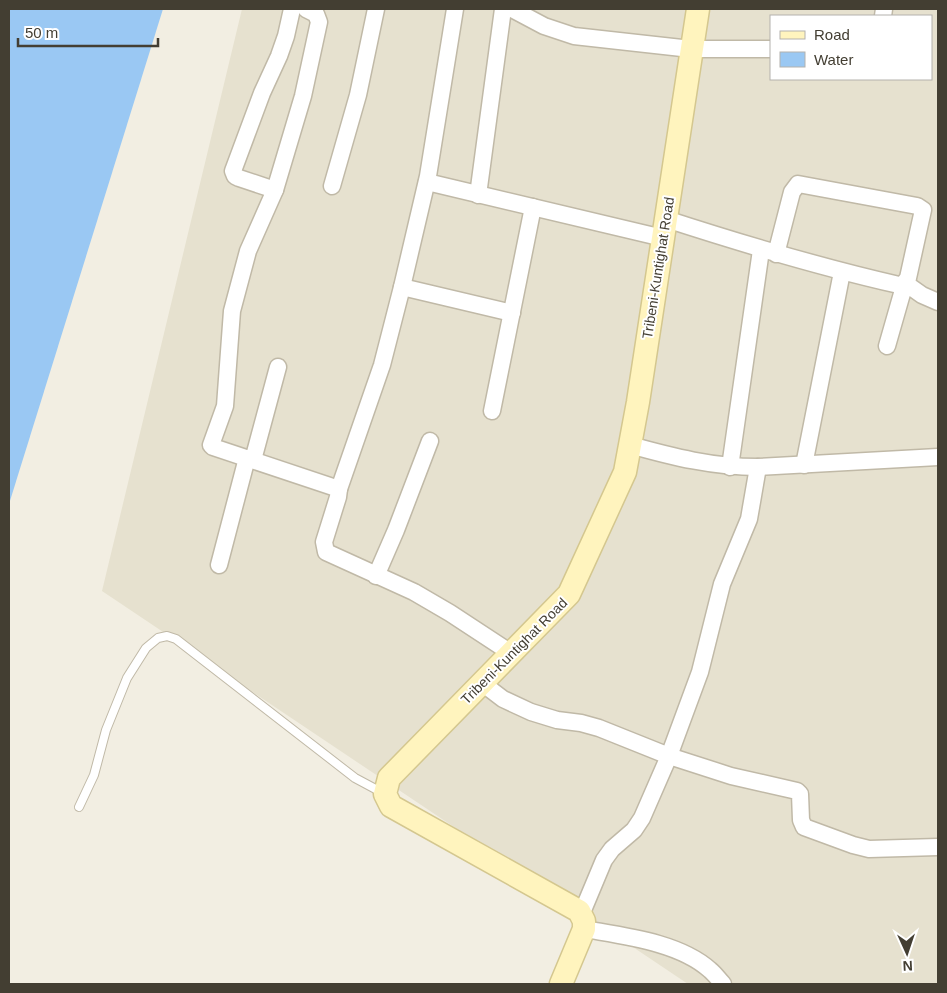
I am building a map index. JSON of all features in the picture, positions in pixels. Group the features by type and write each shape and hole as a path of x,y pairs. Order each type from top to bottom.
{"main road":[{"name":"Tribeni-Kuntighat Road","path":"385,794 388,778 570,594 625,472 698,9"},
{"path":"385,794 390,806 579,911 582,922 561,984"}],"street":[{"path":"275,190 239,178 235,176 233,171 262,93 279,56 292,9"},
{"path":"306,9 316,14 319,22 303,96 275,190 248,251 232,311 225,406 212,445 213,447 339,489"},
{"path":"332,186 358,94 376,9"},
{"path":"455,9 427,182 402,287 382,365 339,489 324,548 329,554 414,592 511,653"},
{"path":"478,194 503,9"},
{"path":"512,9 544,26 574,36 691,50 770,49"},
{"path":"427,182 533,207 664,229 769,252 899,285 905,283"},
{"path":"730,467 769,252 792,192 798,184 921,208 923,213 908,278 886,346"},
{"path":"492,411 533,207"},
{"path":"804,465 842,272"},
{"path":"905,283 922,295 938,302"},
{"path":"402,287 512,313"},
{"path":"219,565 278,367"},
{"path":"376,576 430,441"},
{"path":"630,445 677,458 730,467 804,465 938,457"},
{"path":"723,984 709,969 680,951 582,922 604,860 612,849 634,830 642,818 669,756 700,672 722,584 749,519 758,467"},
{"path":"482,683 502,699 531,712 557,720 600,728 669,756 731,776 798,791 800,794 801,820 804,827 853,845 870,849 938,848"}],"lane":[{"path":"79,807 94,776 106,730 127,678 146,648 158,638 167,636 176,638 354,778 385,794"}],"shaded area":[{"path":"242,9 938,9 938,984 688,984 102,591"}],"water":[{"path":"9,9 163,9 9,504"}]}
